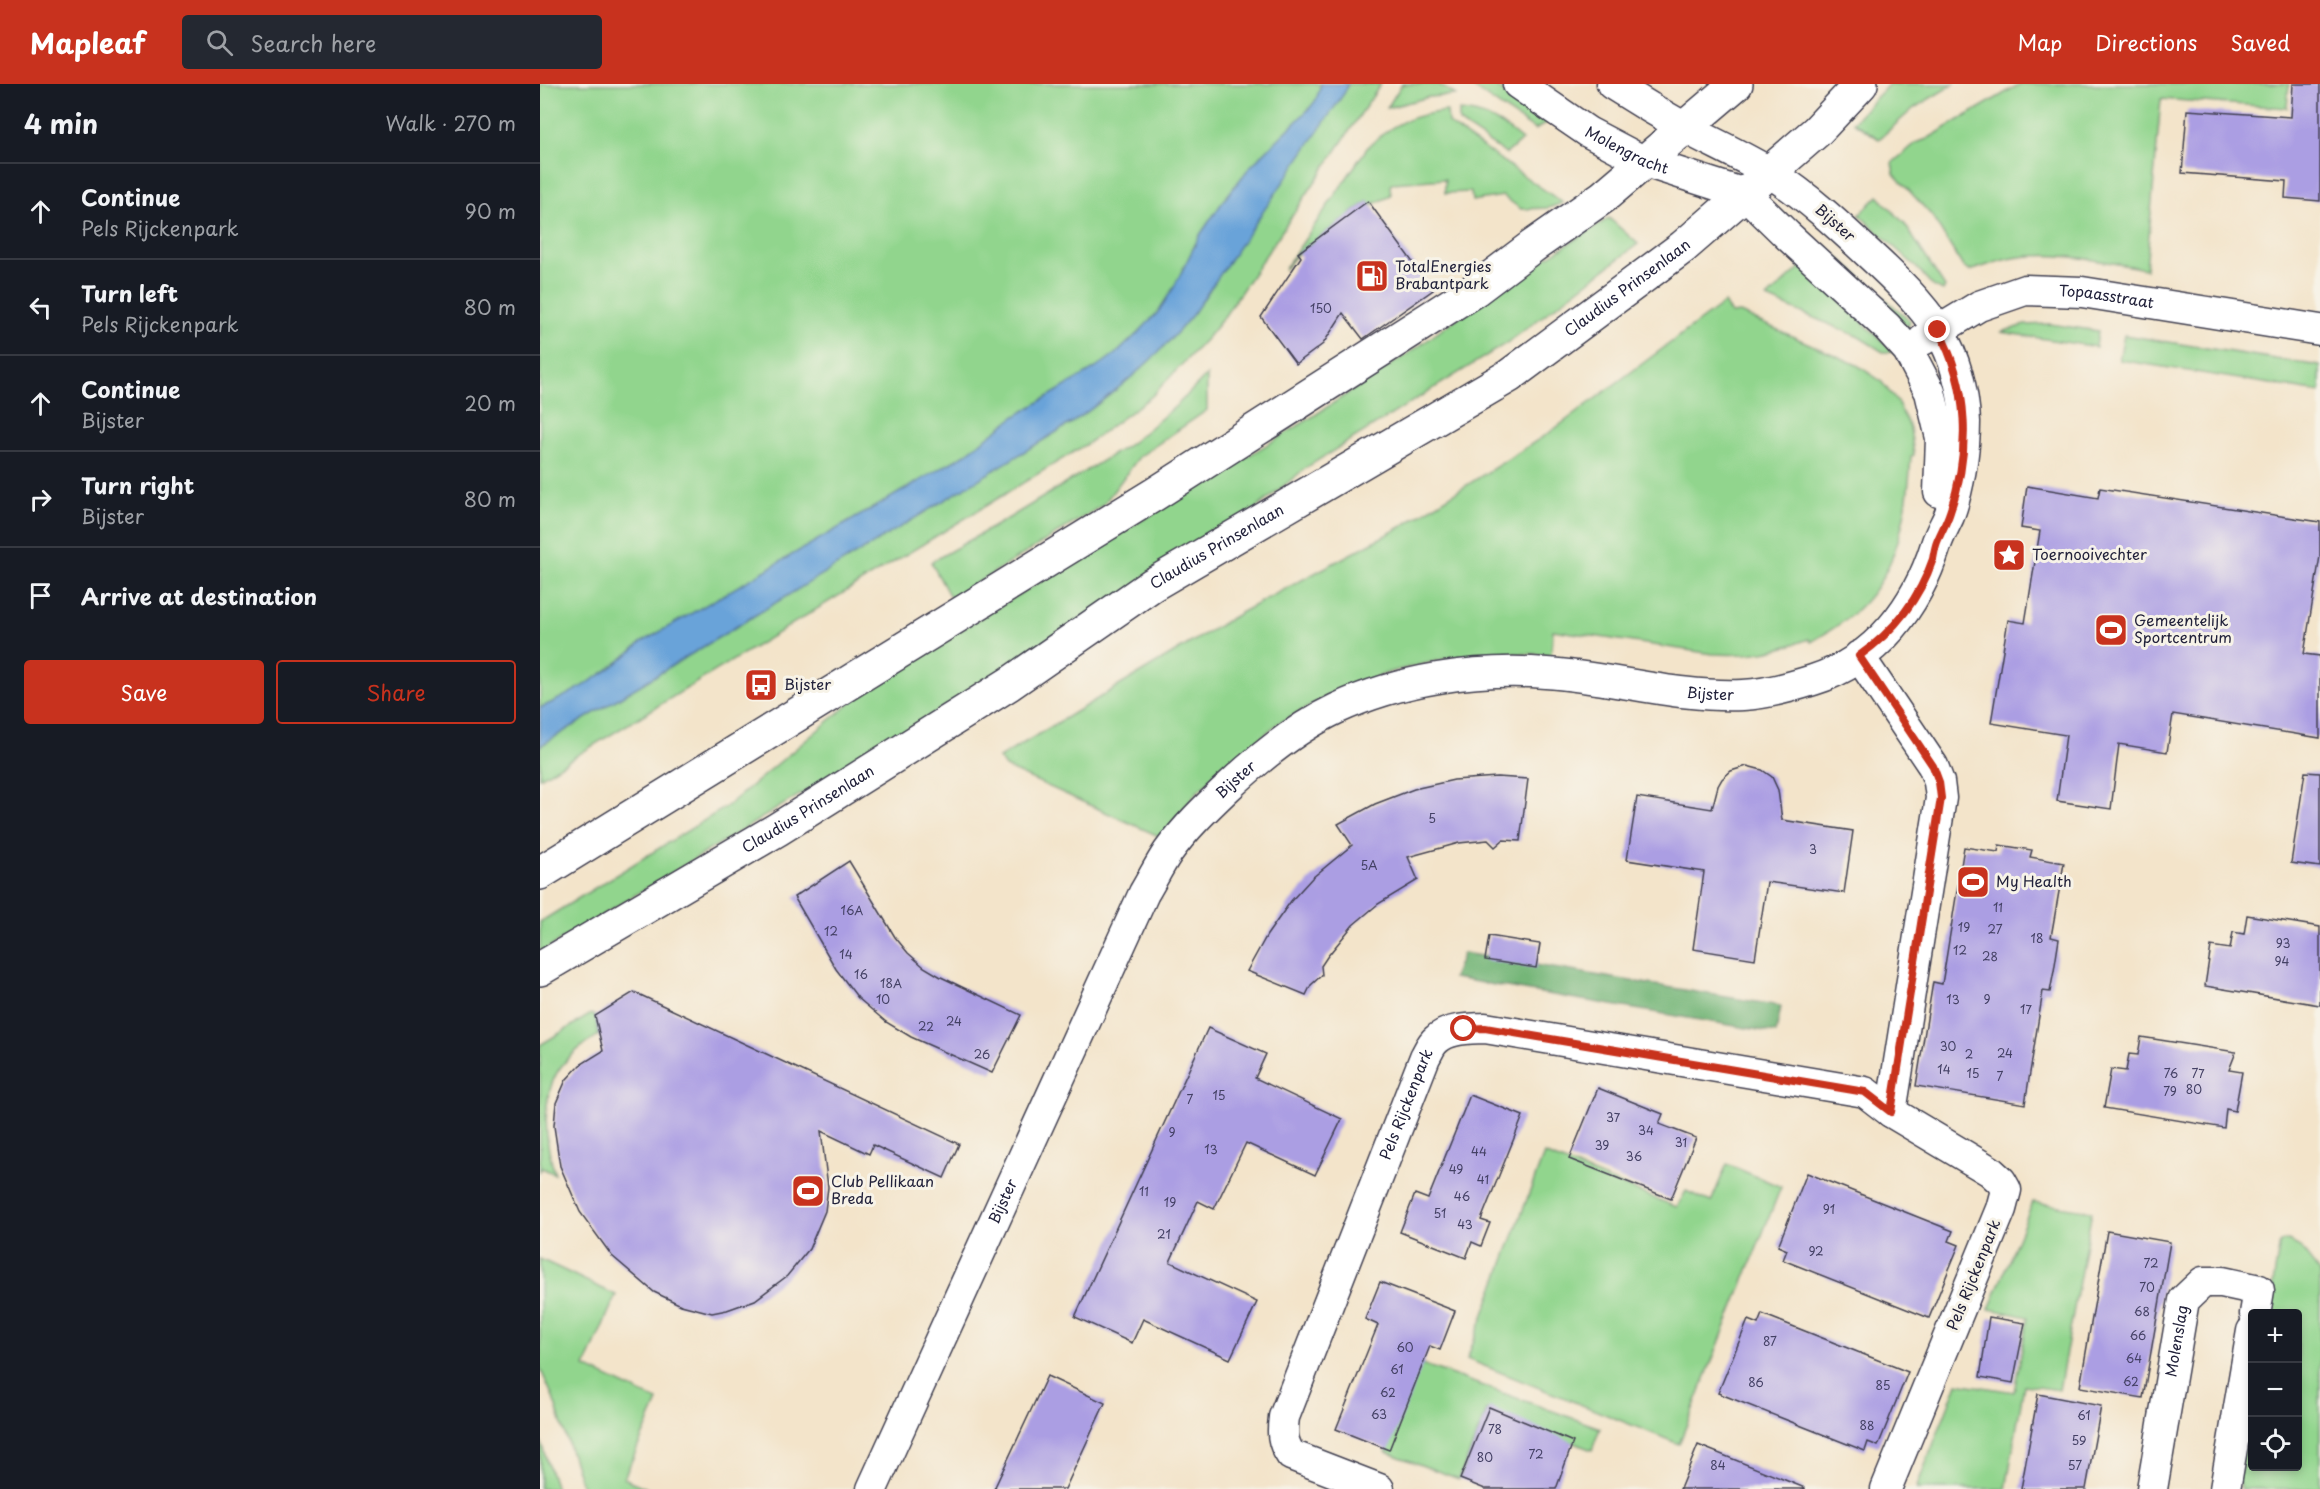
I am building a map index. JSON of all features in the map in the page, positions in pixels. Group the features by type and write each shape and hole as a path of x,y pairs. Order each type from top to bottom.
{"main road":[{"path":"540,873 1155,494 1476,289 1604,197 1737,84"},
{"name":"Claudius Prinsenlaan","path":"540,969 788,823 1009,684 1152,585 1509,376 1683,247 1816,131 1861,84"}],"street":[{"name":"Molengracht","path":"1518,84 1588,132 1646,162 1745,194"},
{"path":"1612,84 1685,128 1769,172"},
{"name":"Bijster","path":"872,1489 1144,893 1168,853 1199,813 1242,774 1287,738 1336,709 1388,690 1441,677 1494,672 1547,673 1706,694 1745,695 1783,689 1820,678 1840,669 1884,638 1908,609 1927,573 1950,512 1956,489 1965,419 1958,378 1938,330 1916,300 1818,206 1769,172"},
{"name":"Bijster","path":"1745,194 1887,327 1908,350 1930,392 1941,438 1937,543"},
{"name":"Topaasstraat","path":"1908,350 1979,306 2025,290 2082,292 2320,330"},
{"path":"1859,656 1933,766 1939,782 1941,798 1891,1112"},
{"name":"Pels Rijckenpark","path":"1379,1489 1291,1455 1283,1443 1284,1417 1420,1068 1436,1040 1464,1029 1485,1028 1865,1092 1891,1112 1990,1171 2001,1181 2006,1190 2001,1209 1886,1489"},
{"name":"Molenslag","path":"2152,1489 2184,1300 2203,1282 2222,1282 2259,1290 2256,1309"},
{"path":"2225,1489 2248,1358"}],"green space":[{"path":"540,84 1321,84 1316,101 1250,167 1224,200 1200,235 1174,287 1158,312 1119,351 1096,368 1014,417 964,455 642,642 594,680 540,708"},
{"path":"1348,84 1381,84 1224,317 1152,396 1087,444 540,778 540,746 1073,422 1137,372 1166,345 1193,314"},
{"path":"1402,84 1438,84 1456,95 1429,97 1387,108"},
{"path":"1468,84 1492,84 1548,122 1535,130"},
{"path":"1889,84 1954,84 1914,108 1879,139 1853,122"},
{"path":"2020,84 2289,84 2287,108 2161,99 2146,269 2075,257 2040,256 2004,260 1969,271 1963,267 1932,216 1894,174 1892,163 1916,143 1927,139"},
{"path":"1447,111 1448,123 1563,203 1548,208 1521,209 1503,196 1472,201 1471,192 1445,193 1445,179 1392,183 1391,196 1371,205 1368,201 1298,253 1284,270 1367,148 1376,139 1394,126 1413,118"},
{"path":"1459,111 1493,120 1522,140 1506,154 1459,122"},
{"path":"1878,196 1904,223 1945,287 1943,291 1933,286 1914,265 1859,215"},
{"path":"1609,218 1638,244 1510,341 1307,467 1215,542 540,953 540,922 726,807 879,679 1309,419 1415,349 1497,289"},
{"path":"1825,245 1910,321 1908,327 1818,251"},
{"path":"1804,264 1893,352 1883,352 1859,337 1767,298"},
{"path":"1724,303 1731,314 1740,313 1857,365 1881,381 1897,402 1910,428 1914,455 1911,456 1904,518 1892,558 1871,594 1852,615 1829,631 1811,642 1809,639 1762,652 1713,654 1553,630 1551,655 1505,653 1453,657 1390,672 1331,695 1277,724 1196,793 1163,838 1005,767 999,758 1240,613 1401,527 1549,433"},
{"path":"2050,324 2098,331 2096,347 2001,332 2025,325"},
{"path":"2124,335 2320,366 2320,392 2119,360"},
{"path":"1207,375 1207,410 1139,457 1103,505 951,599 931,562 1009,518 1130,444 1177,405"},
{"path":"1463,953 1781,1006 1776,1033 1453,978"},
{"path":"591,1014 595,1016 599,1035 564,1063 549,1092 547,1134 555,1174 542,1168 540,1171 540,1045"},
{"path":"1544,1154 1677,1207 1686,1191 1711,1202 1727,1164 1781,1187 1679,1444 1467,1359"},
{"path":"2033,1202 2092,1211 2059,1390 2024,1385 2006,1489 1916,1489 1957,1383 2014,1392 2028,1317 1989,1309"},
{"path":"2289,1241 2300,1247 2320,1273 2320,1489 2241,1489 2238,1479 2248,1422 2248,1471 2302,1471 2302,1309 2269,1309 2280,1242"},
{"path":"540,1259 616,1295 585,1367 658,1401 624,1478 648,1489 583,1489 552,1395 540,1368"},
{"path":"1422,1364 1600,1428 1592,1450 1487,1410 1459,1479 1386,1452"},
{"path":"540,1439 556,1489 540,1489"}],"water":[{"path":"1321,84 1348,84 1345,92 1193,314 1152,359 1122,385 1073,422 540,746 540,708 594,680 642,642 964,455 1014,417 1096,368 1119,351 1158,312 1174,287 1200,235 1224,200 1250,167 1309,109 1316,100"}],"building":[{"path":"2293,84 2320,84 2320,201 2285,198 2286,181 2182,173 2187,110 2291,117"},
{"path":"1368,201 1433,290 1363,339 1343,313 1323,344 1296,364 1261,317 1301,257 1298,253"},
{"path":"2027,486 2098,498 2100,488 2320,522 2320,556 2304,654 2320,656 2320,738 2173,714 2167,752 2119,744 2111,809 2057,801 2066,735 1991,723 2008,620 2025,623 2040,531 2021,528"},
{"path":"1747,766 1762,770 1772,777 1778,790 1782,820 1853,831 1844,893 1767,882 1755,959 1693,949 1704,872 1627,860 1637,797 1712,809 1722,779 1731,771"},
{"path":"2305,772 2320,773 2320,867 2291,863"},
{"path":"1497,777 1528,779 1520,841 1503,840 1495,847 1488,840 1459,843 1408,857 1418,880 1378,904 1353,925 1327,957 1321,966 1322,975 1311,985 1306,995 1247,971 1267,935 1291,901 1312,878 1352,845 1338,824 1375,804 1414,789 1454,780"},
{"path":"1999,845 2032,850 2030,857 2064,863 2051,937 2059,939 2054,971 2050,992 2043,991 2025,1104 1916,1086 1933,982 1942,984 1964,847 1998,852"},
{"path":"849,861 895,937 908,953 924,967 941,977 1021,1015 992,1073 911,1037 886,1022 858,998 836,969 794,897"},
{"path":"2247,915 2320,927 2320,1005 2205,986 2211,946 2230,949 2233,932 2244,934"},
{"path":"1489,936 1540,944 1536,968 1485,960"},
{"path":"634,992 959,1144 944,1178 873,1145 869,1154 821,1131 828,1187 825,1211 809,1249 787,1276 755,1300 712,1313 681,1305 654,1292 612,1256 580,1212 560,1166 554,1126 556,1103 566,1080 580,1065 603,1051 595,1016"},
{"path":"1208,1028 1266,1054 1255,1078 1342,1119 1315,1175 1246,1143 1214,1209 1198,1201 1170,1262 1257,1302 1230,1359 1143,1319 1132,1343 1075,1317"},
{"path":"2141,1037 2236,1052 2229,1070 2242,1072 2235,1111 2226,1109 2224,1128 2104,1108 2111,1069 2126,1071 2129,1054 2138,1055"},
{"path":"1598,1088 1663,1114 1659,1124 1696,1138 1671,1199 1569,1159"},
{"path":"1470,1095 1523,1116 1481,1220 1490,1223 1481,1246 1472,1242 1466,1258 1400,1232 1415,1194 1428,1199"},
{"path":"1807,1173 1953,1231 1949,1241 1959,1245 1929,1318 1783,1260 1787,1250 1778,1246"},
{"path":"2107,1231 2170,1242 2143,1398 2080,1387"},
{"path":"1380,1282 1455,1311 1440,1350 1430,1346 1389,1450 1336,1429 1378,1325 1365,1319"},
{"path":"1762,1314 1908,1372 1878,1446 1868,1442 1865,1451 1718,1393 1748,1320 1758,1324"},
{"path":"1989,1317 2025,1323 2013,1383 1980,1377"},
{"path":"1047,1376 1105,1403 1065,1489 994,1489"},
{"path":"2038,1394 2101,1406 2086,1489 2021,1489"},
{"path":"1489,1407 1573,1442 1556,1489 1485,1489 1460,1479"},
{"path":"1698,1445 1805,1488 1805,1489 1680,1489"}],"place":[{"name":"TotalEnergies Brabantpark","path":"1372,276"},
{"name":"Toernooivechter","path":"2009,555"},
{"name":"Gemeentelijk Sportcentrum","path":"2111,630"},
{"name":"Bijster","path":"761,685"},
{"name":"My Health","path":"1973,882"},
{"name":"Club Pellikaan Breda","path":"808,1191"}],"route":[{"path":"1464,1029 1485,1028 1865,1092 1891,1112 1941,798 1939,782 1933,766 1859,656 1884,638 1908,609 1918,592 1933,559 1956,489 1965,419 1960,386 1950,355 1938,330"}]}
